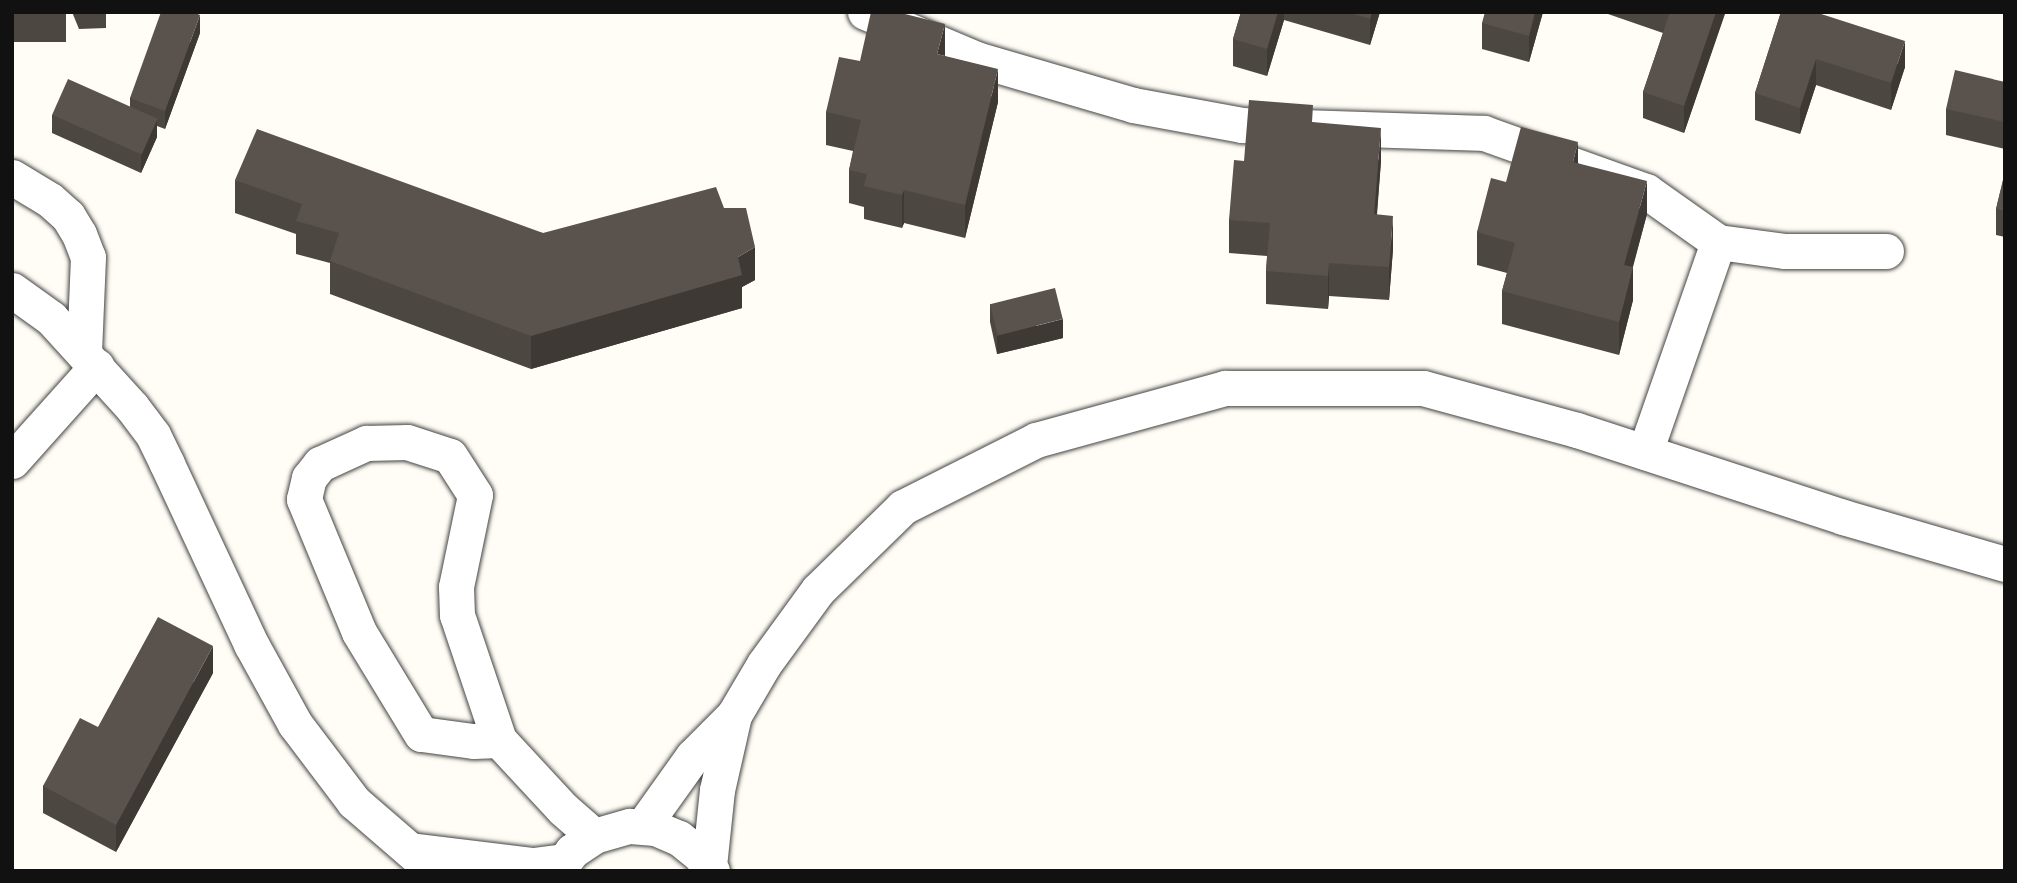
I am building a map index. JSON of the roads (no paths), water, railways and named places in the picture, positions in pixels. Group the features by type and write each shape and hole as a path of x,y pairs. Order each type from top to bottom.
{"street":[{"path":"865,12 976,59 1133,105 1242,125 1484,133 1646,191 1718,242 1785,251 1886,251"},
{"path":"12,177 50,200 68,216 79,234 88,257 91,359 12,461"},
{"path":"1645,452 1718,242"},
{"path":"12,290 51,318 91,359 153,435 251,644 295,724 354,802 381,828 422,860 560,866 594,836 617,828 643,826 678,838 710,869"},
{"path":"643,826 693,756 734,715 764,664 818,590 903,506 1036,440 1225,388 1423,388 1577,430 1843,517 2005,564"},
{"path":"499,740 460,740 421,733 359,632 304,499 309,478 320,464 366,443 407,442 450,456 475,495 456,587 457,615 499,740 563,809 594,836"},
{"path":"710,869 717,790 734,715"}]}
